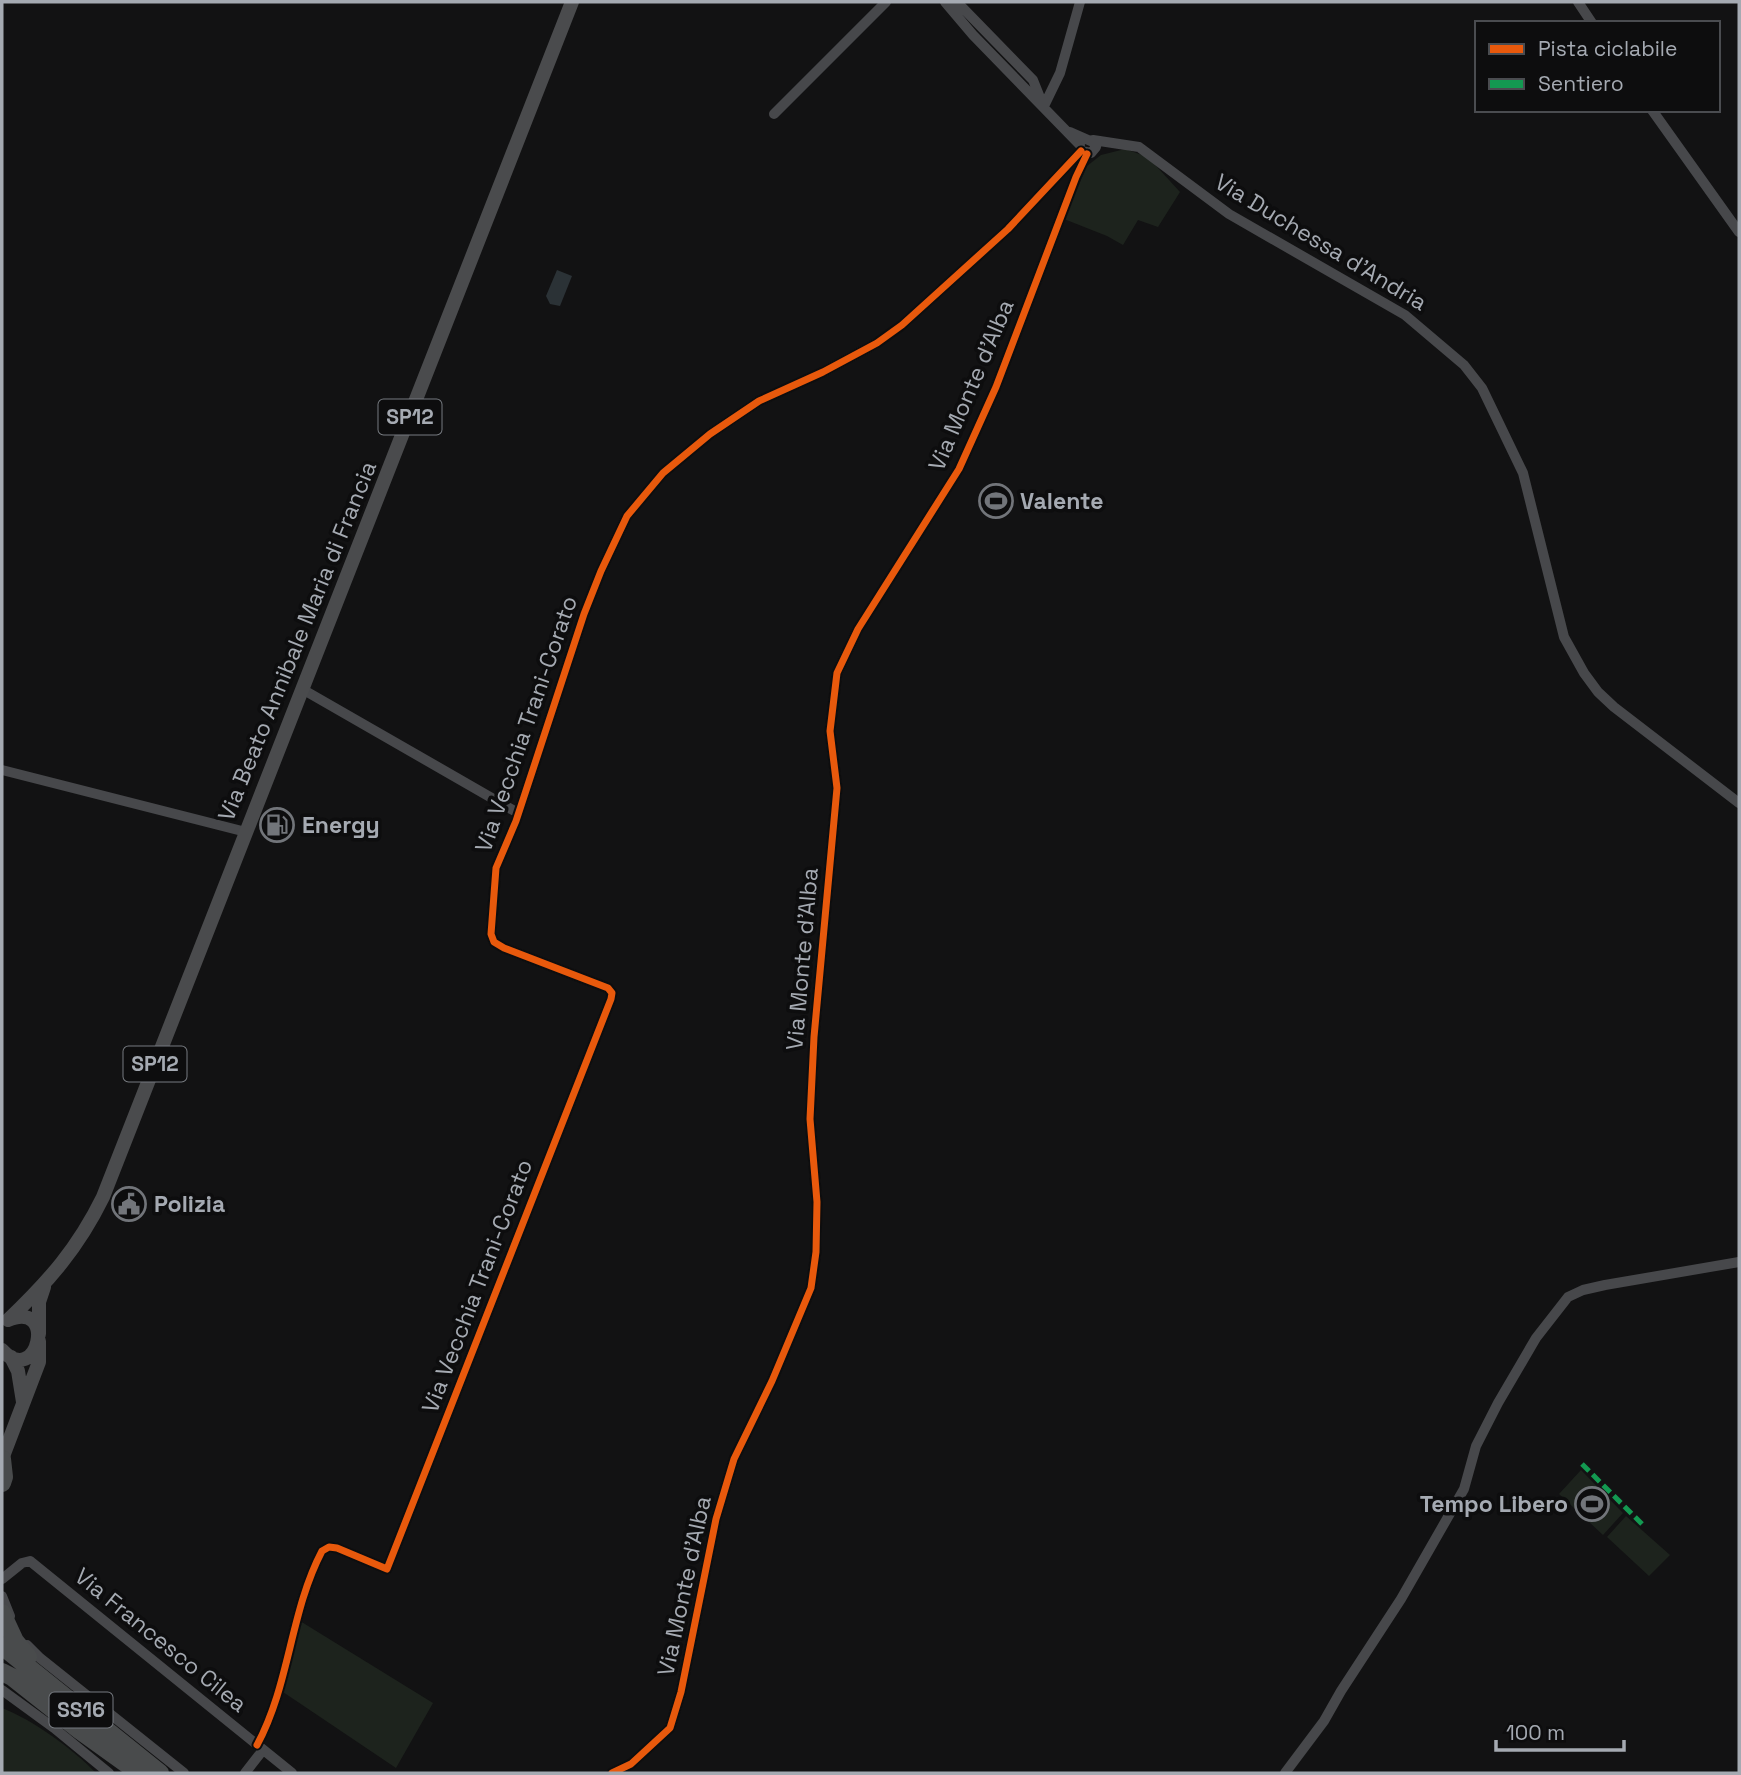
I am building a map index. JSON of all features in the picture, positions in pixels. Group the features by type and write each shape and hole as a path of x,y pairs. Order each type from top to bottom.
{"highway":[{"path":"2,1460 2,1483"},
{"name":"SS16","path":"2,1613 15,1641 26,1656 120,1731 137,1755"},
{"name":"SS16","path":"2,1646 160,1773"},
{"name":"SS16","path":"2,1656 147,1773"},
{"name":"SS16","path":"2,1672 139,1773"}],"main road":[{"name":"Via Beato Annibale Maria di Francia","path":"3,1324 44,1285 89,1226 103,1197 572,2"},
{"name":"Via Beato Annibale Maria di Francia","path":"2,1460 39,1362 39,1302 44,1285"},
{"path":"3,1324 14,1318 27,1319 37,1328 39,1338 34,1352 29,1356 23,1358 5,1354"},
{"path":"5,1354 20,1379 23,1407"}],"street":[{"path":"774,114 886,2"},
{"name":"Via Duchessa d'Andria","path":"945,2 973,35 1069,132 1087,146 1124,143 1139,147 1229,214 1405,315 1464,365 1482,388 1523,473 1564,636 1584,673 1614,707 1739,803"},
{"name":"Via Duchessa d'Andria","path":"957,2 1033,80 1044,106"},
{"path":"1044,106 1059,73 1080,2"},
{"path":"1578,2 1591,21"},
{"path":"1654,112 1739,232"},
{"name":"Via Vecchia Trani-Corato","path":"260,1748 280,1692 297,1620 321,1551 329,1546 337,1548 387,1569 611,999 612,993 608,988 504,948 494,942 491,934 496,869 518,813 543,733 601,571 627,516 663,473 710,435 759,401 823,372 877,343 902,325 1008,229 1087,146"},
{"name":"Via Monte d'Alba","path":"611,1773 631,1764 670,1728 681,1692 716,1518 734,1460 772,1381 811,1288 816,1252 817,1202 810,1119 814,1037 837,788 830,731 837,673 858,629 959,469 996,387 1087,146"},
{"path":"1058,174 1076,177"},
{"path":"302,689 518,813"},
{"path":"2,770 246,832"},
{"path":"1285,1773 1324,1721 1408,1587 1464,1489 1476,1446 1498,1403 1536,1338 1568,1297 1594,1288 1739,1262"},
{"name":"Via Francesco Cilea","path":"2,1578 22,1563 30,1561 292,1773"},
{"path":"2,1596 21,1638 40,1658 184,1773"},
{"path":"2,1690 7,1697 54,1728 109,1773"},
{"path":"245,1773 260,1748"}],"shaded area":[{"path":"1125,149 1148,157 1180,192 1158,227 1138,220 1123,245 1064,219 1087,166 1101,155"},
{"path":"557,270 572,276 560,306 550,304 546,296"},
{"name":"Tempo Libero","path":"1581,1470 1623,1513 1603,1535 1559,1494"},
{"name":"Tempo Libero","path":"1626,1516 1670,1555 1649,1576 1607,1537"},
{"path":"300,1621 433,1703 396,1768 283,1692"},
{"path":"2,1708 52,1736 96,1773 2,1773"}],"marked path":[{"path":"1582,1464 1642,1524"}],"cycle path":[{"path":"257,1745 277,1698 303,1598 322,1551 329,1547 337,1548 387,1569 611,999 612,993 608,988 504,948 494,942 491,934 496,868 516,821 584,614 627,516 663,473 710,434 759,401 823,372 877,343 902,325 1008,229 1081,151"},
{"path":"612,1773 631,1764 670,1728 681,1692 716,1519 734,1459 772,1381 811,1288 816,1252 817,1202 810,1119 814,1037 837,788 830,731 837,673 858,629 959,469 996,387 1087,154"}],"place":[{"name":"Valente","path":"996,501"},
{"name":"Energy","path":"277,825"},
{"name":"Polizia","path":"129,1204"},
{"name":"Tempo Libero","path":"1592,1504"}]}
